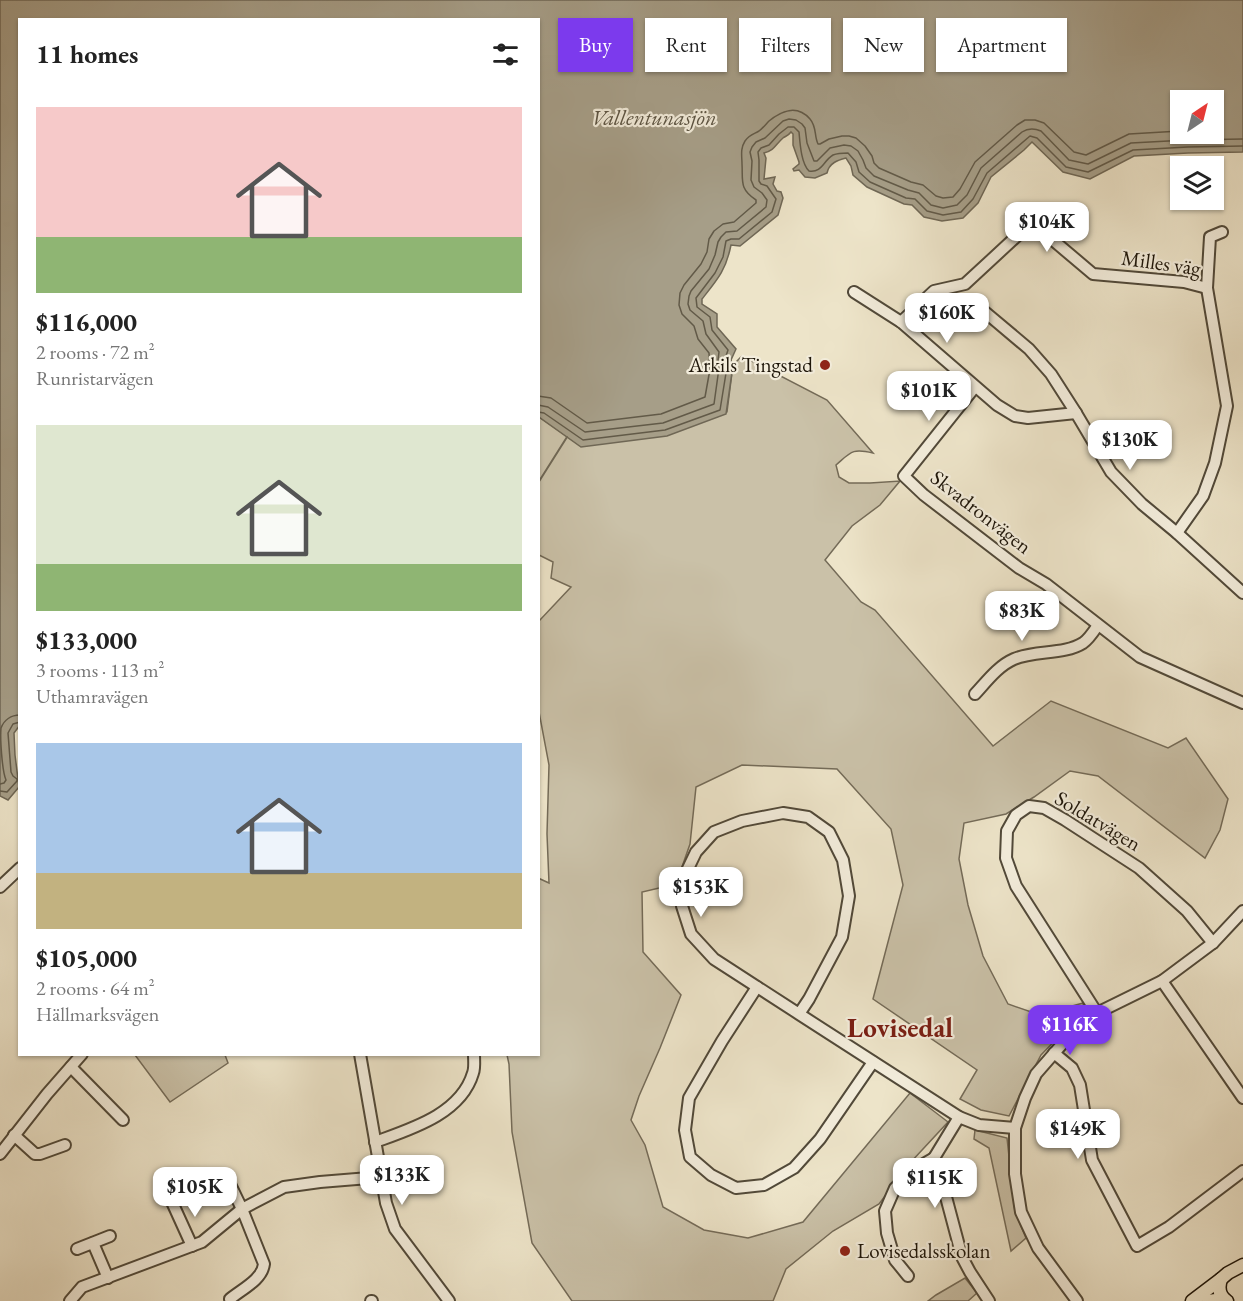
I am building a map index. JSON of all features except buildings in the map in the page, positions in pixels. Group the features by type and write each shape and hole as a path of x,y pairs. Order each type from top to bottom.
{"main road":[{"path":"1192,1301 1227,1273 1240,1270"},
{"path":"1221,1279 1219,1290 1226,1300"},
{"path":"1208,1301 1226,1300"}],"street":[{"name":"Milles väg","path":"901,322 934,291 965,284 1018,235 1041,230 1093,274 1184,282 1207,288 1227,406 1215,463 1203,496 1177,533"},
{"path":"1207,288 1210,237 1221,232"},
{"path":"854,292 901,322 975,387 1015,416 1028,418 1076,413"},
{"path":"985,312 1029,349 1051,374 1111,472 1142,504 1243,593"},
{"name":"Skvadronvägen","path":"975,387 904,476 924,495 1019,568 1046,584 1140,657 1243,703"},
{"path":"975,694 1001,666 1027,655 1063,650 1082,644 1098,625"},
{"name":"Soldatvägen","path":"1097,1013 1016,886 1006,858 1008,831 1016,815 1029,806 1044,808 1138,868 1187,911 1213,942"},
{"path":"799,1014 842,937 849,896 843,860 829,832 808,817 783,813 742,821 714,832 696,852 683,879 682,906 691,934 714,959 873,1062 959,1117 980,1125 1015,1128"},
{"path":"0,887 18,870"},
{"path":"1075,1298 1038,1248 1021,1212 1015,1174 1015,1128 1036,1074 1077,1027 1097,1013 1162,981 1241,917"},
{"path":"1162,981 1243,1098"},
{"path":"757,987 689,1098 685,1130 690,1157 711,1175 736,1188 764,1185 794,1168 819,1139 873,1062"},
{"path":"1054,1053 1072,1068 1080,1085 1092,1160 1137,1246 1169,1227 1243,1171"},
{"path":"0,1153 80,1056"},
{"path":"360,1056 386,1203 395,1229 449,1301"},
{"path":"375,1142 410,1129 447,1109 463,1094 474,1073 474,1056"},
{"path":"71,1067 123,1120"},
{"path":"908,1276 895,1260 887,1233 885,1211 895,1188 915,1169 934,1158 959,1117"},
{"path":"14,1135 35,1154 65,1145"},
{"path":"934,1158 962,1257 989,1301"},
{"path":"226,1176 264,1264 263,1271 258,1278 230,1299"},
{"path":"70,1301 82,1287 202,1242 242,1209 284,1187 381,1177"},
{"path":"172,1202 192,1246"},
{"path":"77,1249 110,1236"},
{"path":"93,1243 108,1278"}],"shaded area":[{"path":"742,356 827,400 873,453 856,451 849,454 836,465 839,477 849,483 900,481 880,505 852,526 825,560 861,602 875,610 993,746 1051,701 1168,748 1186,738 1228,799 1220,830 1205,858 1098,776 1070,771 1006,814 964,823 959,859 968,905 983,956 1008,1004 1040,1015 1083,1003 1084,1011 1041,1055 1009,1116 981,1110 960,1099 977,1070 873,999 903,885 891,829 837,769 742,765 696,787 690,844 676,884 642,892 643,952 681,995 631,1120 645,1145 663,1207 704,1230 748,1238 803,1222 910,1093 948,1122 910,1163 879,1204 833,1231 786,1269 773,1301 572,1301 532,1243 512,1132 507,1056 540,1056 540,879 549,883 547,834 549,765 540,717 540,620 571,587 551,578 553,562 540,556 540,418 581,446 727,412 733,365"},
{"path":"136,1056 225,1056 228,1063 170,1102"},
{"path":"975,1130 1007,1138 1015,1212 1026,1238 1011,1251 989,1148 974,1139"},
{"path":"965,1278 977,1293 968,1301 928,1301 936,1295"}],"water":[{"name":"Vallentunasjön","path":"0,0 1243,0 1243,152 1134,156 1090,179 1063,172 1032,142 991,177 978,203 963,218 942,221 924,217 912,205 904,204 867,187 853,175 846,158 834,162 827,173 815,178 805,177 799,170 794,171 793,169 799,162 791,132 773,149 764,153 766,158 764,179 775,177 773,184 777,191 781,192 783,198 778,215 740,246 731,245 721,274 702,299 702,304 717,314 717,327 736,349 731,360 733,365 726,414 667,436 581,447 540,418 540,18 18,18 18,728 14,733 18,788 8,800 0,796"}],"waterway":[{"path":"540,480 567,437"}],"place":[{"name":"Arkils Tingstad","path":"825,365"},
{"name":"Lovisedalsskolan","path":"845,1251"}],"district":[{"name":"Lovisedal","path":"900,1028"}]}
